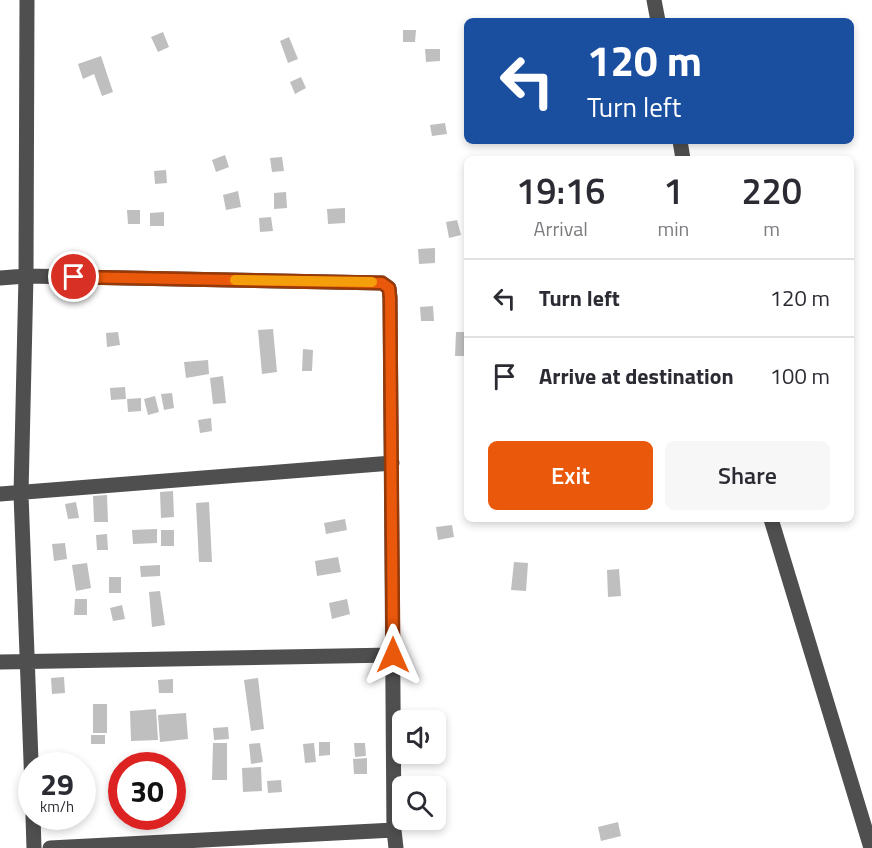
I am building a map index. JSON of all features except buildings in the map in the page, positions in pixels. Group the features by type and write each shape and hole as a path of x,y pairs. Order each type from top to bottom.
{"street":[{"path":"27,0 26,276 21,494 31,752"},
{"path":"654,0 657,18"},
{"path":"0,278 26,276 382,283 389,288 394,776"},
{"path":"0,494 392,463"},
{"path":"772,522 871,848"},
{"path":"0,662 393,655"},
{"path":"33,830 34,848"},
{"path":"50,848 394,830 396,848"}],"slow traffic":[{"path":"235,280 372,282"}],"route":[{"path":"74,277 382,283 389,288 393,655"}]}
